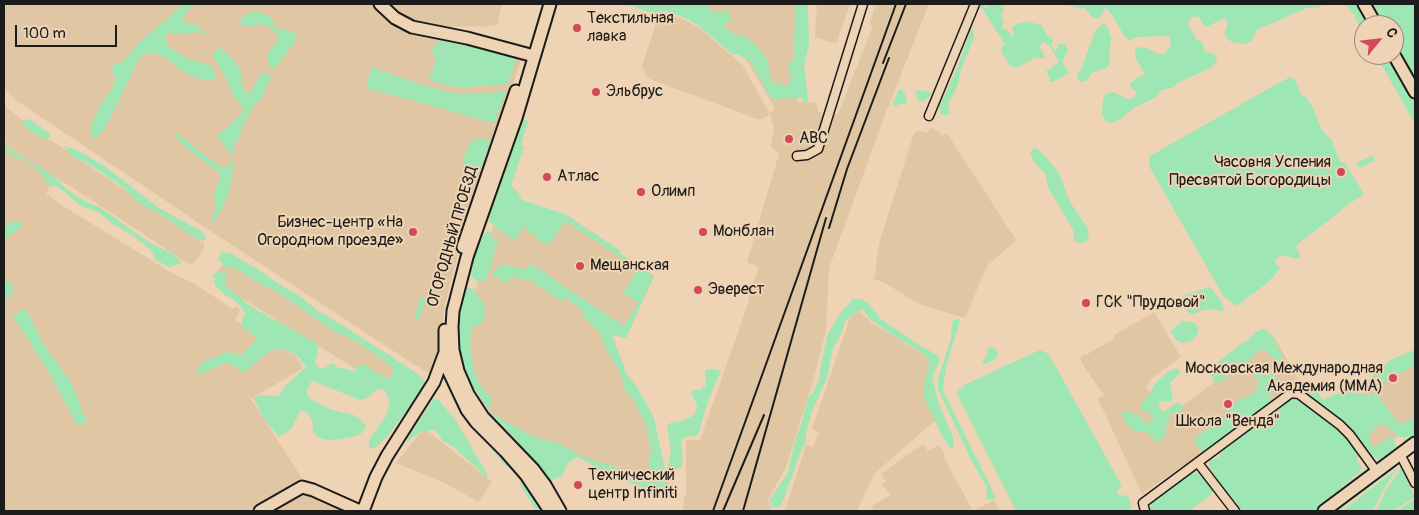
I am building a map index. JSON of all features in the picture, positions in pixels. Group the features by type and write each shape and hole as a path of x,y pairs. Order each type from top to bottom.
{"main road":[{"path":"380,4 395,18 412,27 467,38 532,55"},
{"name":"ОГОРОДНЫЙ ПРОЕЗД","path":"455,379 453,311 467,257 516,118 544,4"},
{"name":"ОГОРОДНЫЙ ПРОЕЗД","path":"520,460 483,417 455,379 445,352 447,310 469,225 550,4"},
{"path":"1364,4 1370,15"},
{"path":"1400,65 1415,92"},
{"path":"260,511 302,487 361,511 387,456 434,381 452,327"},
{"path":"434,381 455,379"},
{"path":"1324,511 1415,443"},
{"path":"520,460 550,511"},
{"path":"520,460 545,485 560,511"}],"street":[{"path":"798,156 807,155 818,149 863,4"},
{"path":"929,116 975,4"},
{"path":"1145,511 1143,503 1287,395 1295,393 1302,396 1346,430 1377,472"},
{"path":"1400,454 1415,483"},
{"path":"1198,463 1236,511"}],"shaded area":[{"path":"4,4 374,4 383,13 517,53 521,60 463,234 444,309 440,352 433,370 428,373 407,360 17,101 4,88"},
{"path":"389,4 502,4 497,26 444,27 416,23"},
{"path":"663,4 801,4 797,102 817,103 818,112 838,114 873,26 869,24 876,4 929,4 885,115 829,268 826,330 813,381 786,467 768,500 771,508 769,511 683,511 684,496 686,495 686,440 700,440 749,301 748,298 759,267 747,262 779,154 771,147 774,129 770,114 775,108 746,59 714,28"},
{"path":"817,4 850,4 836,44 815,37"},
{"path":"660,11 700,28 742,64 770,114 760,120 647,78 642,66"},
{"path":"4,105 28,125 204,243 204,249 194,263 189,264 56,177 46,193 63,206 177,276 190,281 233,309 235,306 240,310 235,320 296,356 303,368 251,399 302,478 247,511 4,511 4,142 28,158 4,141"},
{"path":"931,127 942,136 947,133 1016,240 987,266 965,318 919,304 883,282 873,279 877,270 875,269 880,240 914,133 918,131 928,133"},
{"path":"501,199 557,213 654,276 626,338 604,333 656,426 650,488 531,437 490,412 482,401 461,342"},
{"path":"229,261 423,383 424,389 416,401 410,403 216,282 214,276 224,262"},
{"path":"858,312 872,323 931,359 924,397 938,418 875,473 857,511 785,511 806,445 813,447 819,432 812,429 851,315"},
{"path":"1154,312 1181,357 1152,378 1146,387 1166,418 1274,337 1300,382 1195,463 1191,461 1142,494 1098,399 1104,395 1084,367 1080,358 1115,338 1114,335"},
{"name":"Московская Международная Академия (ММА)","path":"1415,351 1415,424 1374,454 1327,405"},
{"path":"424,428 492,482 478,502 447,484 396,463"},
{"path":"923,444 928,451 939,445 973,511 874,511 871,507 890,495 882,484 886,482 881,474"},
{"path":"304,494 308,494 343,511 273,511"},
{"path":"994,500 1000,511 973,511"}],"green space":[{"path":"184,4 196,4 185,13 182,19 187,23 194,24 208,34 194,32 165,34 166,41 169,47 188,59 211,65 217,77 211,80 203,80 183,72 166,58 152,53 145,54 136,65 105,129 94,139 90,133 91,126 101,104 114,85 113,64 121,63 141,41"},
{"path":"625,4 705,4 714,13 729,10 731,20 723,26 737,36 746,36 763,53 768,62 771,83 778,82 785,87 789,83 791,74 788,67 789,62 794,61 795,4 808,4 809,44 804,65 808,101 805,105 801,98 771,98 750,61 739,55 732,54 698,25 683,17 662,10 656,14"},
{"path":"979,4 984,4 986,9 989,4 1003,4 1004,8 1001,16 1004,21 1002,27 1007,29 1012,37 1014,34 1012,28 1017,24 1031,21 1042,25 1046,34 1054,41 1051,45 1056,52 1059,44 1065,44 1068,50 1062,62 1069,73 1051,82 1046,71 1059,62 1049,45 1044,42 1039,46 1046,58 1035,58 1018,67 1012,67 1001,52 1005,44"},
{"path":"1067,4 1323,4 1318,8 1307,8 1257,30 1251,41 1246,44 1232,42 1226,38 1225,32 1228,22 1225,18 1206,27 1200,18 1195,16 1191,18 1188,22 1189,27 1197,40 1202,42 1205,51 1214,54 1217,58 1216,63 1212,67 1180,82 1172,88 1162,90 1155,98 1135,107 1119,120 1111,123 1106,121 1102,115 1103,99 1106,94 1116,93 1131,99 1135,96 1136,91 1132,89 1130,84 1145,74 1136,59 1135,48 1145,47 1159,54 1164,54 1171,46 1169,36 1136,37 1130,41 1125,37 1110,12 1105,8 1103,14 1098,19 1091,16 1085,8 1078,9"},
{"path":"1345,4 1360,4 1362,7 1361,15 1353,14"},
{"path":"1372,4 1415,4 1415,79 1404,60 1404,15 1378,15"},
{"path":"251,12 259,12 270,16 276,29 294,31 296,40 274,70 267,61 268,53 278,40 278,36 270,27 259,24 249,27 241,25 242,18"},
{"path":"1102,24 1107,25 1111,39 1110,65 1092,73 1084,82 1079,81 1077,76 1095,31"},
{"path":"971,28 974,31 974,38 948,106 950,114 945,116 940,113 939,107 958,66"},
{"path":"442,39 517,56 508,84 455,88 430,80 428,73 433,73 436,55 430,54"},
{"path":"220,47 242,72 242,83 247,94 250,94 262,73 265,72 271,76 263,96 253,107 241,130 238,141 233,146 234,160 228,196 214,223 212,219 216,208 214,192 219,182 219,173 182,144 174,135 181,136 224,168 228,167 232,161 233,157 217,135 245,110 234,97 228,82 212,55"},
{"path":"1382,65 1397,65 1415,93 1415,124"},
{"path":"371,67 455,94 506,92 494,123 366,88"},
{"path":"1289,76 1296,81 1301,95 1306,97 1324,133 1331,139 1340,162 1345,163 1364,194 1340,210 1299,243 1296,247 1301,257 1297,259 1283,255 1274,261 1280,269 1267,283 1237,306 1224,297 1149,166 1150,156 1287,79"},
{"path":"899,89 905,93 907,104 892,105"},
{"path":"920,90 930,92 931,95 924,101 919,101 915,92"},
{"path":"523,119 528,121 521,145 524,147 511,186 518,192 522,200 565,214 621,251 620,253 654,276 626,338 612,335 627,375 637,387 654,418 669,488 666,498 664,492 658,489 651,491 637,486 610,475 578,457 571,460 566,466 563,475 551,481 490,412 532,436 560,444 586,458 615,467 636,477 643,478 648,473 651,449 646,425 633,399 624,388 621,374 604,345 600,333 583,316 584,312 565,297 563,302 527,279 513,276 510,277 509,283 492,276 498,267 506,264 525,270 530,264 624,326 639,303 623,293 638,269 565,221 547,245 523,227 515,241 490,222 489,214 509,161 508,155"},
{"path":"23,120 31,120 49,133 50,136 47,139 41,138 25,127"},
{"path":"479,138 491,141 478,174 464,163 464,157 470,144"},
{"path":"4,145 64,183 58,182 77,197 101,208 150,243 175,255 182,263 169,267 156,260 151,250 133,236 98,212 81,206 57,186 54,185 54,187 47,184 42,174 26,160 16,158 4,150"},
{"path":"63,146 77,150 106,167 159,208 203,232 206,239 203,241 192,236 166,218 139,203 123,187 87,163 73,157"},
{"path":"1035,147 1059,173 1070,202 1087,227 1089,237 1087,241 1075,242 1073,230 1048,187 1045,174 1034,162 1030,153"},
{"path":"1374,156 1375,160 1360,168 1358,167 1357,162"},
{"path":"14,221 21,223 22,227 4,240 4,227"},
{"path":"487,231 492,232 490,238 499,239 492,265 485,280 478,282 471,276 469,265 479,238 482,238"},
{"path":"222,252 230,253 256,268 303,298 315,309 415,372 424,380 425,386 386,438 373,449 369,448 369,440 386,416 390,401 384,390 377,389 367,398 360,400 313,381 310,383 307,392 309,398 329,409 354,415 366,427 362,433 356,436 334,440 323,439 313,433 313,422 307,413 301,410 291,429 279,437 264,419 253,398 260,395 279,396 285,386 306,367 298,356 284,349 276,349 266,354 244,372 226,363 198,375 198,367 204,362 226,352 241,355 256,340 255,336 242,327 241,323 245,313 241,307 215,285 213,274 220,272 227,274 225,282 227,287 250,306 318,344 315,363 320,368 334,364 336,368 344,368 355,372 357,366 364,364 389,379 392,376 393,369 391,366 357,342 330,329 279,293 232,267 225,267 218,259"},
{"path":"4,276 12,285 13,292 12,295 5,298 4,296"},
{"path":"1209,287 1221,301 1224,310 1212,309 1203,310 1195,314 1189,313 1182,301 1185,295"},
{"path":"468,288 475,289 474,293 480,297 485,307 484,321 472,328 470,346 473,366 479,384 491,397 492,404 487,408 467,378 455,343 459,333 458,311 463,293"},
{"path":"421,297 426,298 419,319 414,318"},
{"path":"853,299 861,299 868,303 882,320 937,355 940,361 932,377 939,404 953,437 954,448 950,448 942,436 924,397 925,377 929,367 928,359 920,351 871,320 862,309 846,320 833,349 827,378 812,411 806,432 806,442 800,453 783,501 780,507 773,507 769,501 788,473 808,397 812,394 819,380 828,334 841,312"},
{"path":"26,309 44,345 70,381 87,421 85,424 77,425 47,369 16,321 13,315"},
{"path":"958,319 960,321 946,367 943,390 996,498 990,500 986,498 987,487 971,460 938,389 938,379 951,338 952,323"},
{"path":"1183,321 1195,323 1199,330 1191,341 1182,343 1175,339 1171,332"},
{"path":"1264,329 1272,335 1282,355 1283,364 1278,362 1267,351 1260,350 1224,380 1214,381 1211,372 1213,366 1256,332"},
{"path":"988,347 995,348 998,354 996,359 985,364 982,363 987,355"},
{"path":"1040,350 1047,353 1052,360 1122,486 1117,491 1119,496 1125,495 1129,498 1132,511 1016,511 957,394 964,385"},
{"path":"1415,350 1415,365 1372,389 1369,386 1367,382 1381,367 1392,359"},
{"path":"706,370 721,371 708,401 698,435 684,437 681,444 683,458 681,467 672,472 668,466 671,452 667,425 694,415 697,405 691,392 701,390 706,385"},
{"path":"1180,370 1180,373 1170,383 1173,397 1170,401 1162,401 1158,406 1160,410 1165,411 1176,403 1181,404 1183,408 1179,414 1172,413 1169,415 1170,420 1166,426 1165,436 1160,441 1156,441 1146,431 1136,432 1125,423 1122,413 1124,410 1138,415 1145,423 1152,421 1153,417 1151,414 1142,411 1141,404 1150,394 1154,384 1169,371"},
{"path":"1250,370 1271,371 1282,386 1269,396 1270,406 1295,396 1299,388 1307,383 1312,383 1323,400 1347,391 1358,392 1367,396 1376,393 1397,421 1401,423 1406,422 1415,417 1415,435 1404,444 1402,442 1409,437 1396,435 1385,424 1372,431 1369,440 1374,447 1387,438 1392,438 1396,446 1400,447 1389,461 1376,462 1379,459 1363,452 1358,454 1357,459 1362,468 1334,493 1369,467 1369,470 1315,511 1238,511 1236,500 1229,501 1214,479 1213,472 1209,466 1211,459 1218,458 1220,455 1223,445 1205,455 1193,440 1226,415 1224,412 1241,399 1258,392 1255,387 1260,383"},
{"path":"434,398 439,400 457,422 487,474 487,478 454,447 443,441 436,431 420,432 406,443"},
{"path":"472,425 511,463 506,467"},
{"path":"1395,463 1397,467 1338,511 1332,511"},
{"path":"1401,468 1415,497 1393,511 1376,511 1386,490"},
{"path":"1397,469 1383,490 1373,511 1342,511"},
{"path":"1193,472 1204,474 1214,489 1210,496 1189,511 1147,511 1154,500"},
{"path":"525,480 545,511 537,511 519,484"},
{"path":"1415,499 1415,511 1397,511"}],"railway":[{"path":"713,511 896,4"},
{"path":"883,63 906,4"},
{"path":"829,228 847,169 889,58"},
{"path":"743,511 826,218"},
{"path":"723,511 764,415"}],"place":[{"name":"Текстильная лавка","path":"577,28"},
{"name":"Эльбрус","path":"596,92"},
{"name":"ABC","path":"789,139"},
{"name":"Часовня Успения Пресвятой Богородицы","path":"1341,172"},
{"name":"Атлас","path":"547,177"},
{"name":"Олимп","path":"641,192"},
{"name":"Бизнес-центр «На Огородном проезде»","path":"413,232"},
{"name":"Монблан","path":"703,232"},
{"name":"Мещанская","path":"580,266"},
{"name":"Эверест","path":"698,290"},
{"name":"ГСК \"Прудовой\"","path":"1086,303"},
{"name":"Московская Международная Академия (ММА)","path":"1393,378"},
{"name":"Школа \"Венда\"","path":"1228,404"},
{"name":"Технический центр Infiniti","path":"578,485"}]}
